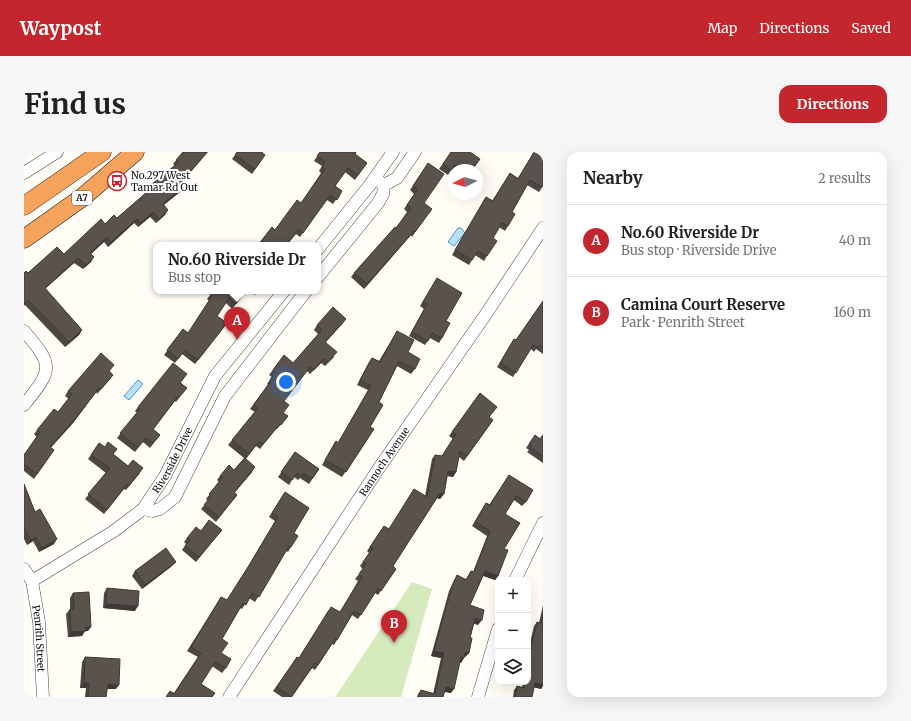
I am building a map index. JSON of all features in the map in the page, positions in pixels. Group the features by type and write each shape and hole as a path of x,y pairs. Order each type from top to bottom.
{"highway":[{"name":"A7","path":"24,206 102,152"},
{"name":"A7","path":"24,239 83,197 135,152"}],"street":[{"path":"24,173 57,152"},
{"path":"321,246 380,181 393,152"},
{"path":"380,181 396,178 415,152"},
{"path":"321,273 378,204 383,194 380,181"},
{"name":"Rannoch Avenue","path":"229,697 380,468 543,228"},
{"name":"Riverside Drive","path":"32,581 114,531 143,509 165,476 215,376 282,294"},
{"path":"143,509 153,511 160,509 175,497 225,396 304,294"},
{"path":"24,331 43,355 47,367 43,381 24,405"},
{"path":"516,577 543,523"},
{"path":"24,569 32,581"},
{"name":"Penrith Street","path":"32,581 39,622 43,697"},
{"path":"478,697 495,639"}],"green space":[{"path":"412,582 432,589 401,697 335,697"}],"water":[{"path":"458,228 461,228 465,233 454,246 448,242"},
{"path":"138,380 143,384 129,400 124,396"}],"building":[{"path":"183,152 207,152 180,184 183,187 163,204 168,210 159,219 153,212 141,223 137,219 111,242 107,237 90,253 94,257 86,265 78,258 45,288 82,330 69,342 28,300 25,303 24,302 24,273 26,271 28,273 57,247 64,254 101,219 105,224 114,215 117,218 154,186 152,184 179,162 176,160"},
{"path":"237,152 263,152 262,153 265,155 255,169 235,155"},
{"path":"320,152 356,152 355,154 367,163 358,175 348,168 335,186 342,191 337,200 330,195 303,233 299,229 288,242 260,242 272,227 275,230 297,200 301,203 325,169 322,167 325,162 317,156"},
{"path":"451,152 470,152 480,159 476,164 447,164 447,168 443,164"},
{"path":"534,152 538,154 539,152 543,152 543,186 542,187 530,180 512,212 515,214 508,226 502,223 493,238 497,241 487,256 478,251 472,260 455,250 486,197 493,201 510,173 518,179"},
{"path":"428,163 444,174 424,203 432,209 415,232 414,231 367,284 354,273 395,227 396,228 411,208 407,205 418,189 413,186"},
{"path":"437,278 462,293 446,321 450,323 442,338 432,333 428,341 412,332 427,304 423,302"},
{"path":"244,294 236,304 229,298 217,316 227,323 198,360 185,350 178,359 167,350 183,329 188,333 212,296 210,295"},
{"path":"543,301 543,347 533,345 516,373 500,363 514,339 516,340"},
{"path":"333,307 346,319 325,342 337,352 328,362 324,358 314,370 310,367 284,401 289,405 283,413 288,416 263,444 259,441 249,454 232,440 258,408 254,404 271,381 270,380 275,372 273,370 284,355 293,363 322,330 317,325"},
{"path":"397,331 414,340 408,352 420,359 415,369 399,361 379,402 383,405 370,427 374,429 346,472 325,460 336,441 338,443 371,386 360,380 372,358 380,362"},
{"path":"101,353 114,365 109,371 113,375 101,389 99,388 76,418 50,447 54,450 37,474 24,464 24,455 40,432 37,430 54,409 58,412 72,394 68,391"},
{"path":"173,363 187,374 180,383 187,388 179,397 178,396 153,429 160,435 153,443 146,438 138,447 120,433 140,409 138,407"},
{"path":"480,393 497,407 489,417 493,420 467,456 460,451 456,472 448,471 444,494 440,493 393,566 396,569 381,591 378,588 361,615 354,611 337,640 335,639 318,665 315,663 291,697 277,687 297,657 299,658 331,607 340,612 362,577 359,574 366,564 363,562 373,548 370,547 384,526 389,529 414,489 427,497 435,455 442,456 456,434 452,432"},
{"path":"535,435 540,439 543,435 543,456 530,448 532,446 529,444"},
{"path":"108,442 117,449 113,454 128,466 133,460 143,468 129,486 127,484 107,510 88,494 110,468 91,455 99,443 105,447"},
{"path":"295,452 319,469 312,479 303,473 301,476 297,473 292,480 281,472"},
{"path":"245,458 255,467 234,492 237,495 219,517 204,505 211,496 209,494 223,477 220,476 229,465 234,470"},
{"path":"509,475 533,490 526,502 516,496 505,514 520,523 504,549 508,550 498,576 485,571 470,605 484,610 482,620 475,618 470,638 472,638 469,653 465,652 464,658 461,657 454,689 446,687 443,697 418,697 421,690 435,694 444,653 434,651 452,587 457,575 466,580 471,571 474,572 490,531 475,522 486,503 490,505"},
{"path":"24,484 35,512 40,509 57,539 42,548 36,537 31,540 24,528"},
{"path":"285,492 309,508 294,533 298,536 291,547 289,546 259,597 252,593 246,605 243,603 222,639 228,643 221,653 231,659 226,668 215,662 201,684 215,693 212,697 166,697 170,691 174,694 201,653 191,647 221,597 227,600 248,567 278,517 272,513"},
{"path":"209,520 222,530 199,557 185,546 190,540 187,538 196,527 201,531"},
{"path":"166,548 176,562 145,585 135,571"},
{"path":"107,588 139,591 138,606 106,604"},
{"path":"89,592 91,627 85,627 86,631 71,632 70,609 74,609 73,593"},
{"path":"543,614 543,685 535,683 532,697 515,697 517,686 524,688 524,685 531,685 531,646 537,622 541,623"},
{"path":"85,657 120,659 119,685 108,684 106,697 88,697 89,683 84,683"}],"place":[{"name":"No.297 West Tamar Rd Out","path":"117,181"},
{"name":"No.60 Riverside Dr","path":"237,340"},
{"name":"Camina Court Reserve","path":"394,643"}]}
